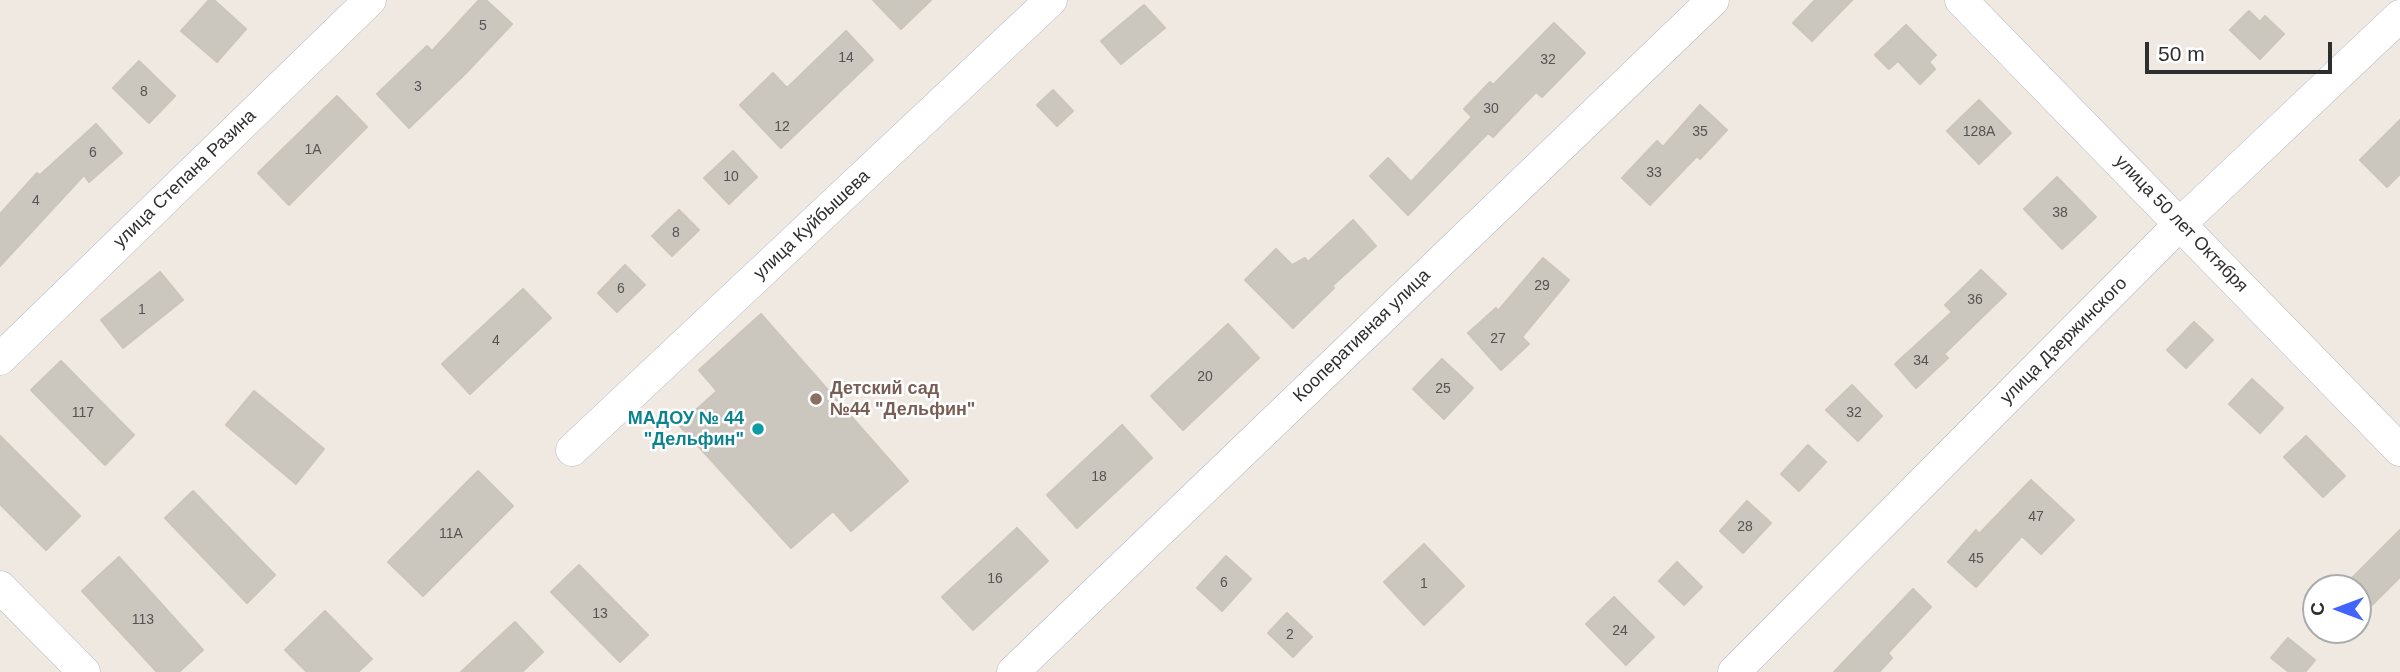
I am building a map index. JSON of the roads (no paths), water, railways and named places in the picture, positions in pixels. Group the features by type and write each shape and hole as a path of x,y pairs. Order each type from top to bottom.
{"street":[{"name":"улица Степана Разина","path":"0,359 370,0"},
{"name":"улица Куйбышева","path":"572,450 1051,0"},
{"name":"Кооперативная улица","path":"1013,672 1713,0"},
{"name":"улица 50 лет Октября","path":"1961,0 2400,450"},
{"name":"улица Дзержинского","path":"1734,672 2181,223 2400,16"},
{"path":"0,586 83,672"}],"place":[{"name":"Детский сад №44 \"Дельфин\"","path":"816,399"},
{"name":"МАДОУ № 44 \"Дельфин\"","path":"758,429"}]}
